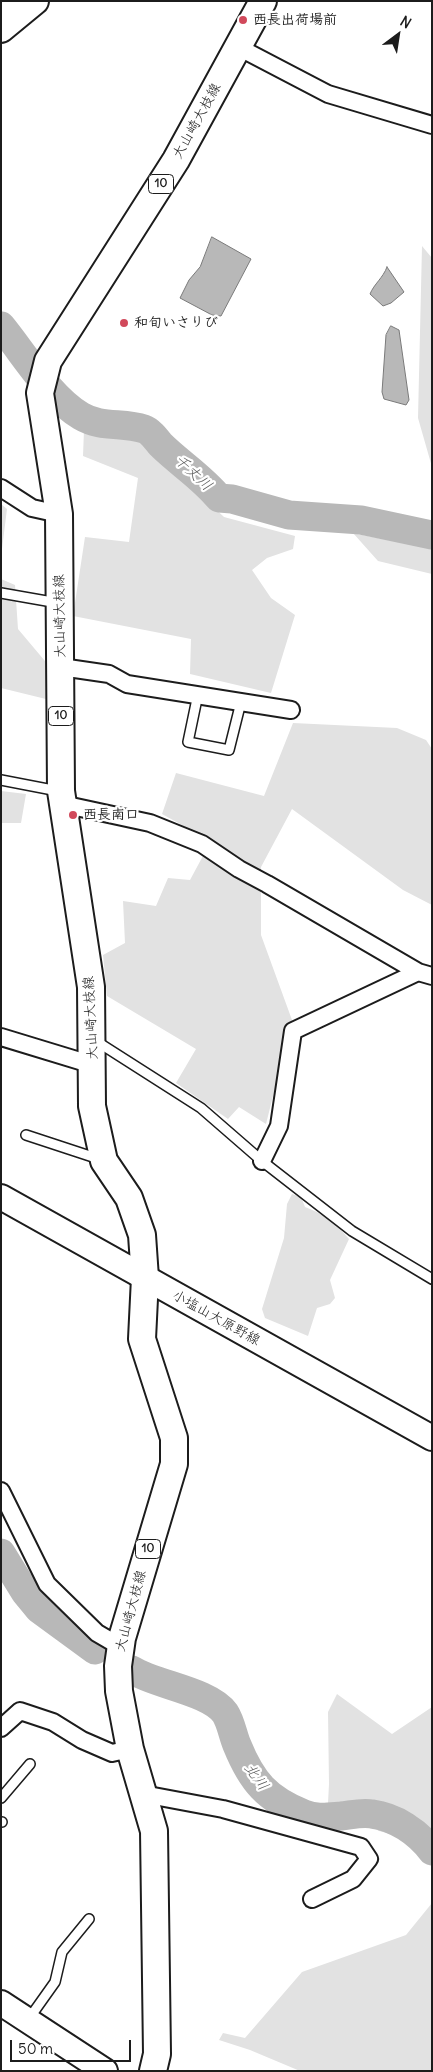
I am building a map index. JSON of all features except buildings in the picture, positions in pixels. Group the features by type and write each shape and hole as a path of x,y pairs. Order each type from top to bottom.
{"main road":[{"path":"1,29 35,1"},
{"name":"大山崎大枝線","path":"153,2071 157,2054 154,1830 130,1749 119,1690 118,1666 121,1647 174,1464 174,1438 142,1339 145,1278 142,1235 129,1198 104,1161 92,1106 91,987 62,798 59,514 40,393 48,361 170,168 263,1"},
{"name":"小塩山大原野線","path":"1,1197 432,1438"},
{"path":"1,2003 105,2071"}],"street":[{"path":"238,47 328,94 432,125"},
{"path":"1,488 32,508 59,514"},
{"path":"61,668 109,674 127,684 291,710"},
{"path":"62,798 150,823 202,844 239,869 425,974"},
{"path":"262,1161 279,1126 293,1031 425,974"},
{"path":"1,1037 93,1065"},
{"path":"1,1490 47,1584 98,1633 121,1647"},
{"path":"1,1728 20,1711 53,1722 82,1740 112,1753 130,1749"},
{"path":"143,1794 223,1808 361,1847 369,1859 353,1879 312,1899"}],"lane":[{"path":"1,594 60,604"},
{"path":"198,694 188,742 229,750 241,702"},
{"path":"1,780 62,798"},
{"path":"91,1038 201,1108 262,1161 352,1231 432,1279"},
{"path":"26,1135 104,1161"},
{"path":"1,1798 30,1764"},
{"path":"28,2021 54,1982 62,1952 89,1920"}],"shaded area":[{"path":"212,237 251,259 221,316 212,315 180,298 189,280 200,267"},
{"path":"422,246 432,258 432,467 418,418"},
{"path":"387,267 404,292 391,303 383,306 370,294"},
{"path":"391,326 399,330 409,400 406,405 384,399 382,392 386,335"},
{"path":"84,430 139,437 224,517 295,536 293,549 267,558 252,570 271,598 295,615 271,693 190,674 191,639 73,616 85,537 129,542 138,478 83,456"},
{"path":"1,504 7,509 1,557"},
{"path":"353,533 432,549 432,574 378,561"},
{"path":"1,579 15,585 18,629 50,667 50,700 1,688"},
{"path":"293,723 397,728 426,740 432,749 432,905 403,890 292,809 261,867 261,935 292,1020 266,1124 239,1107 228,1119 176,1083 196,1049 107,996 103,955 125,943 123,901 156,906 168,878 190,880 211,841 162,814 176,773 264,796"},
{"path":"1,791 26,794 21,823 1,823"},
{"path":"292,1194 301,1197 305,1207 329,1220 349,1239 330,1280 335,1298 330,1304 317,1308 308,1336 265,1318 262,1309 284,1238 287,1204"},
{"path":"337,1694 392,1734 432,1707 432,1845 379,1831 328,1803 328,1712"},
{"path":"432,1903 432,2071 300,2071 250,2050 219,2040 223,2033 245,2038 302,1972 406,1935"}],"waterway":[{"name":"千丈川","path":"1,326 48,387 70,408 89,420 146,430 219,498 232,499 289,515 361,520 432,535"},
{"name":"北川","path":"1,1553 25,1592 39,1609 95,1650"},
{"name":"北川","path":"132,1670 154,1680 195,1694 217,1705 225,1713 237,1745 255,1779 262,1788 280,1802 313,1817 364,1813 389,1818 413,1832 432,1851"}],"place":[{"name":"西長出荷場前","path":"243,20"},
{"name":"和旬いさりび","path":"124,323"},
{"name":"西長南口","path":"73,815"}]}
